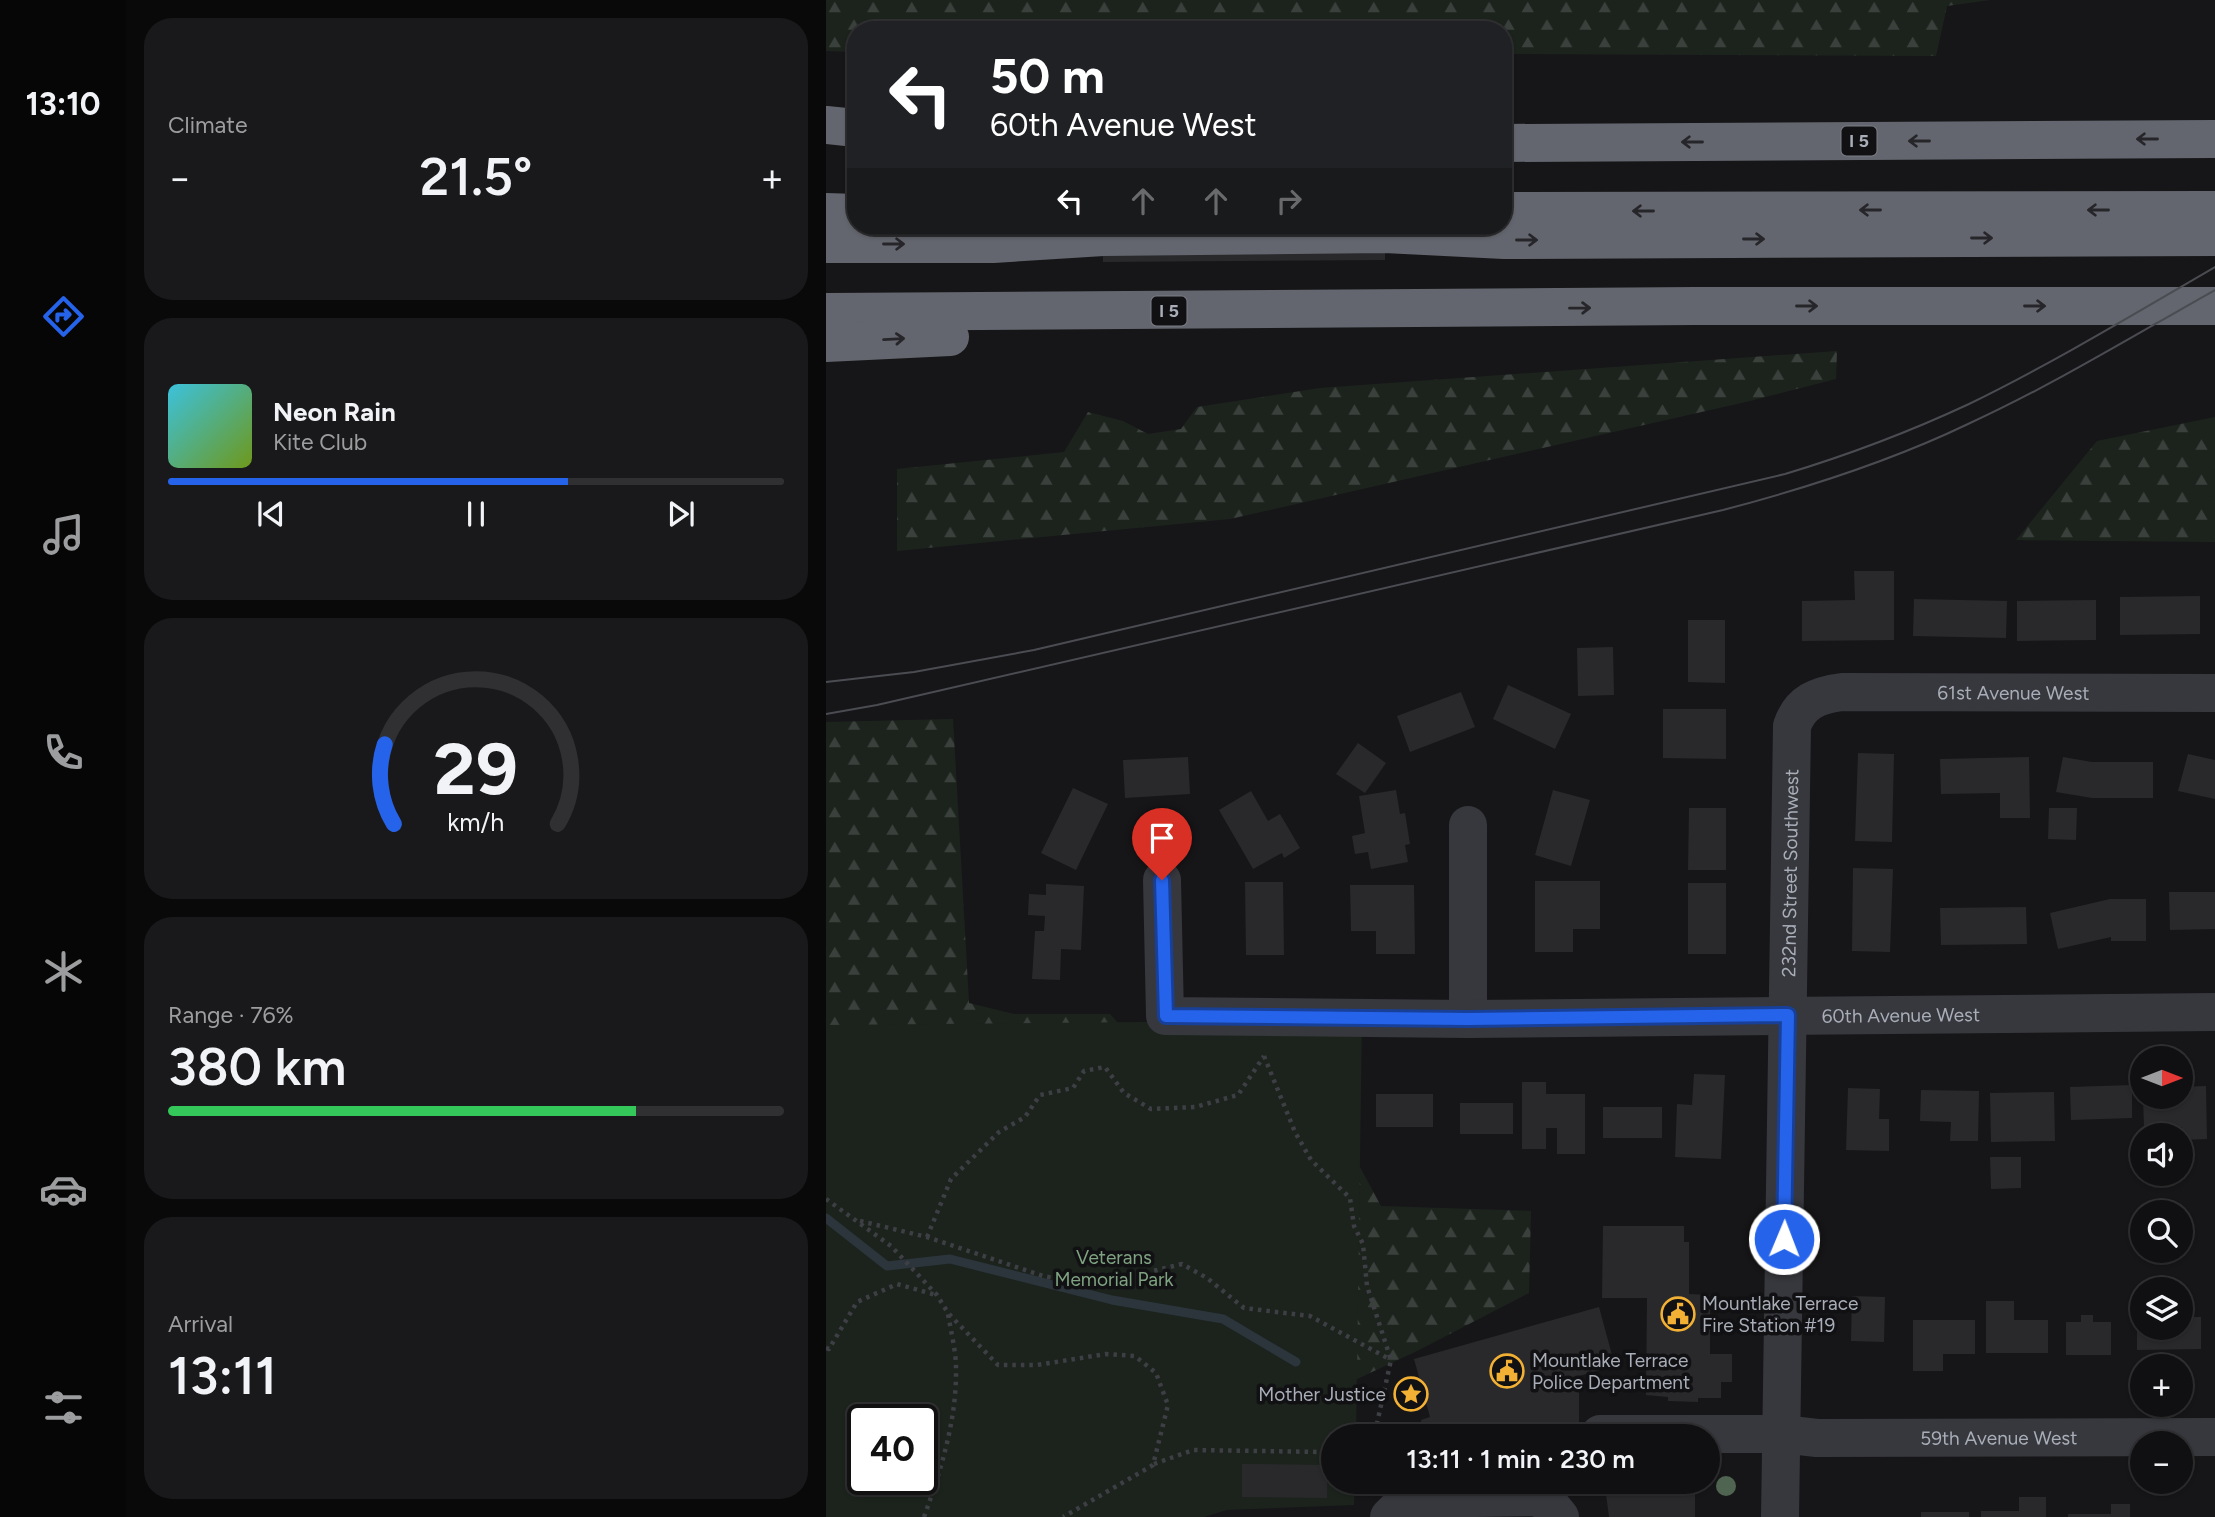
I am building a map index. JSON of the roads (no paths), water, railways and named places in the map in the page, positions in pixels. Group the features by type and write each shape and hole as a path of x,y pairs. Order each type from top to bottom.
{"highway":[{"path":"826,125 847,127"},
{"name":"I 5","path":"1512,143 2215,139"},
{"path":"826,147 847,147"},
{"path":"1512,211 2215,210"},
{"path":"826,212 847,213"},
{"path":"826,244 993,244 1103,237 1282,235"},
{"path":"1393,235 1504,240 2215,237"},
{"name":"I 5","path":"826,312 2215,306"},
{"path":"826,343 1511,309"}],"street":[{"name":"61st Avenue West","path":"1812,699 1842,692 2215,693"},
{"name":"232nd Street Southwest","path":"1780,1517 1792,726 1796,715 1812,699"},
{"path":"1468,824 1468,1019"},
{"name":"60th Avenue West","path":"1162,880 1166,1016 1468,1019 2215,1012"},
{"name":"59th Avenue West","path":"1720,1434 1782,1434 1817,1438 2215,1437"},
{"path":"1389,1517 1404,1503 1415,1499 1477,1507 1541,1498 1551,1504 1560,1517"}],"waterway":[{"path":"826,1218 887,1266 950,1259 1112,1300 1223,1319 1296,1362"}],"tram line":[{"path":"826,682 914,672 1034,650 1785,474 1878,442 1969,404 2062,355 2215,267"},
{"path":"826,714 877,705 1723,510 1786,493 1878,462 2000,409 2215,290"}],"place":[{"name":"Mountlake Terrace Fire Station #19","path":"1678,1314"},
{"name":"Mountlake Terrace Police Department","path":"1507,1371"},
{"name":"Mother Justice","path":"1411,1394"}],"park label":[{"name":"Veterans Memorial Park","path":"1114,1268"}]}
